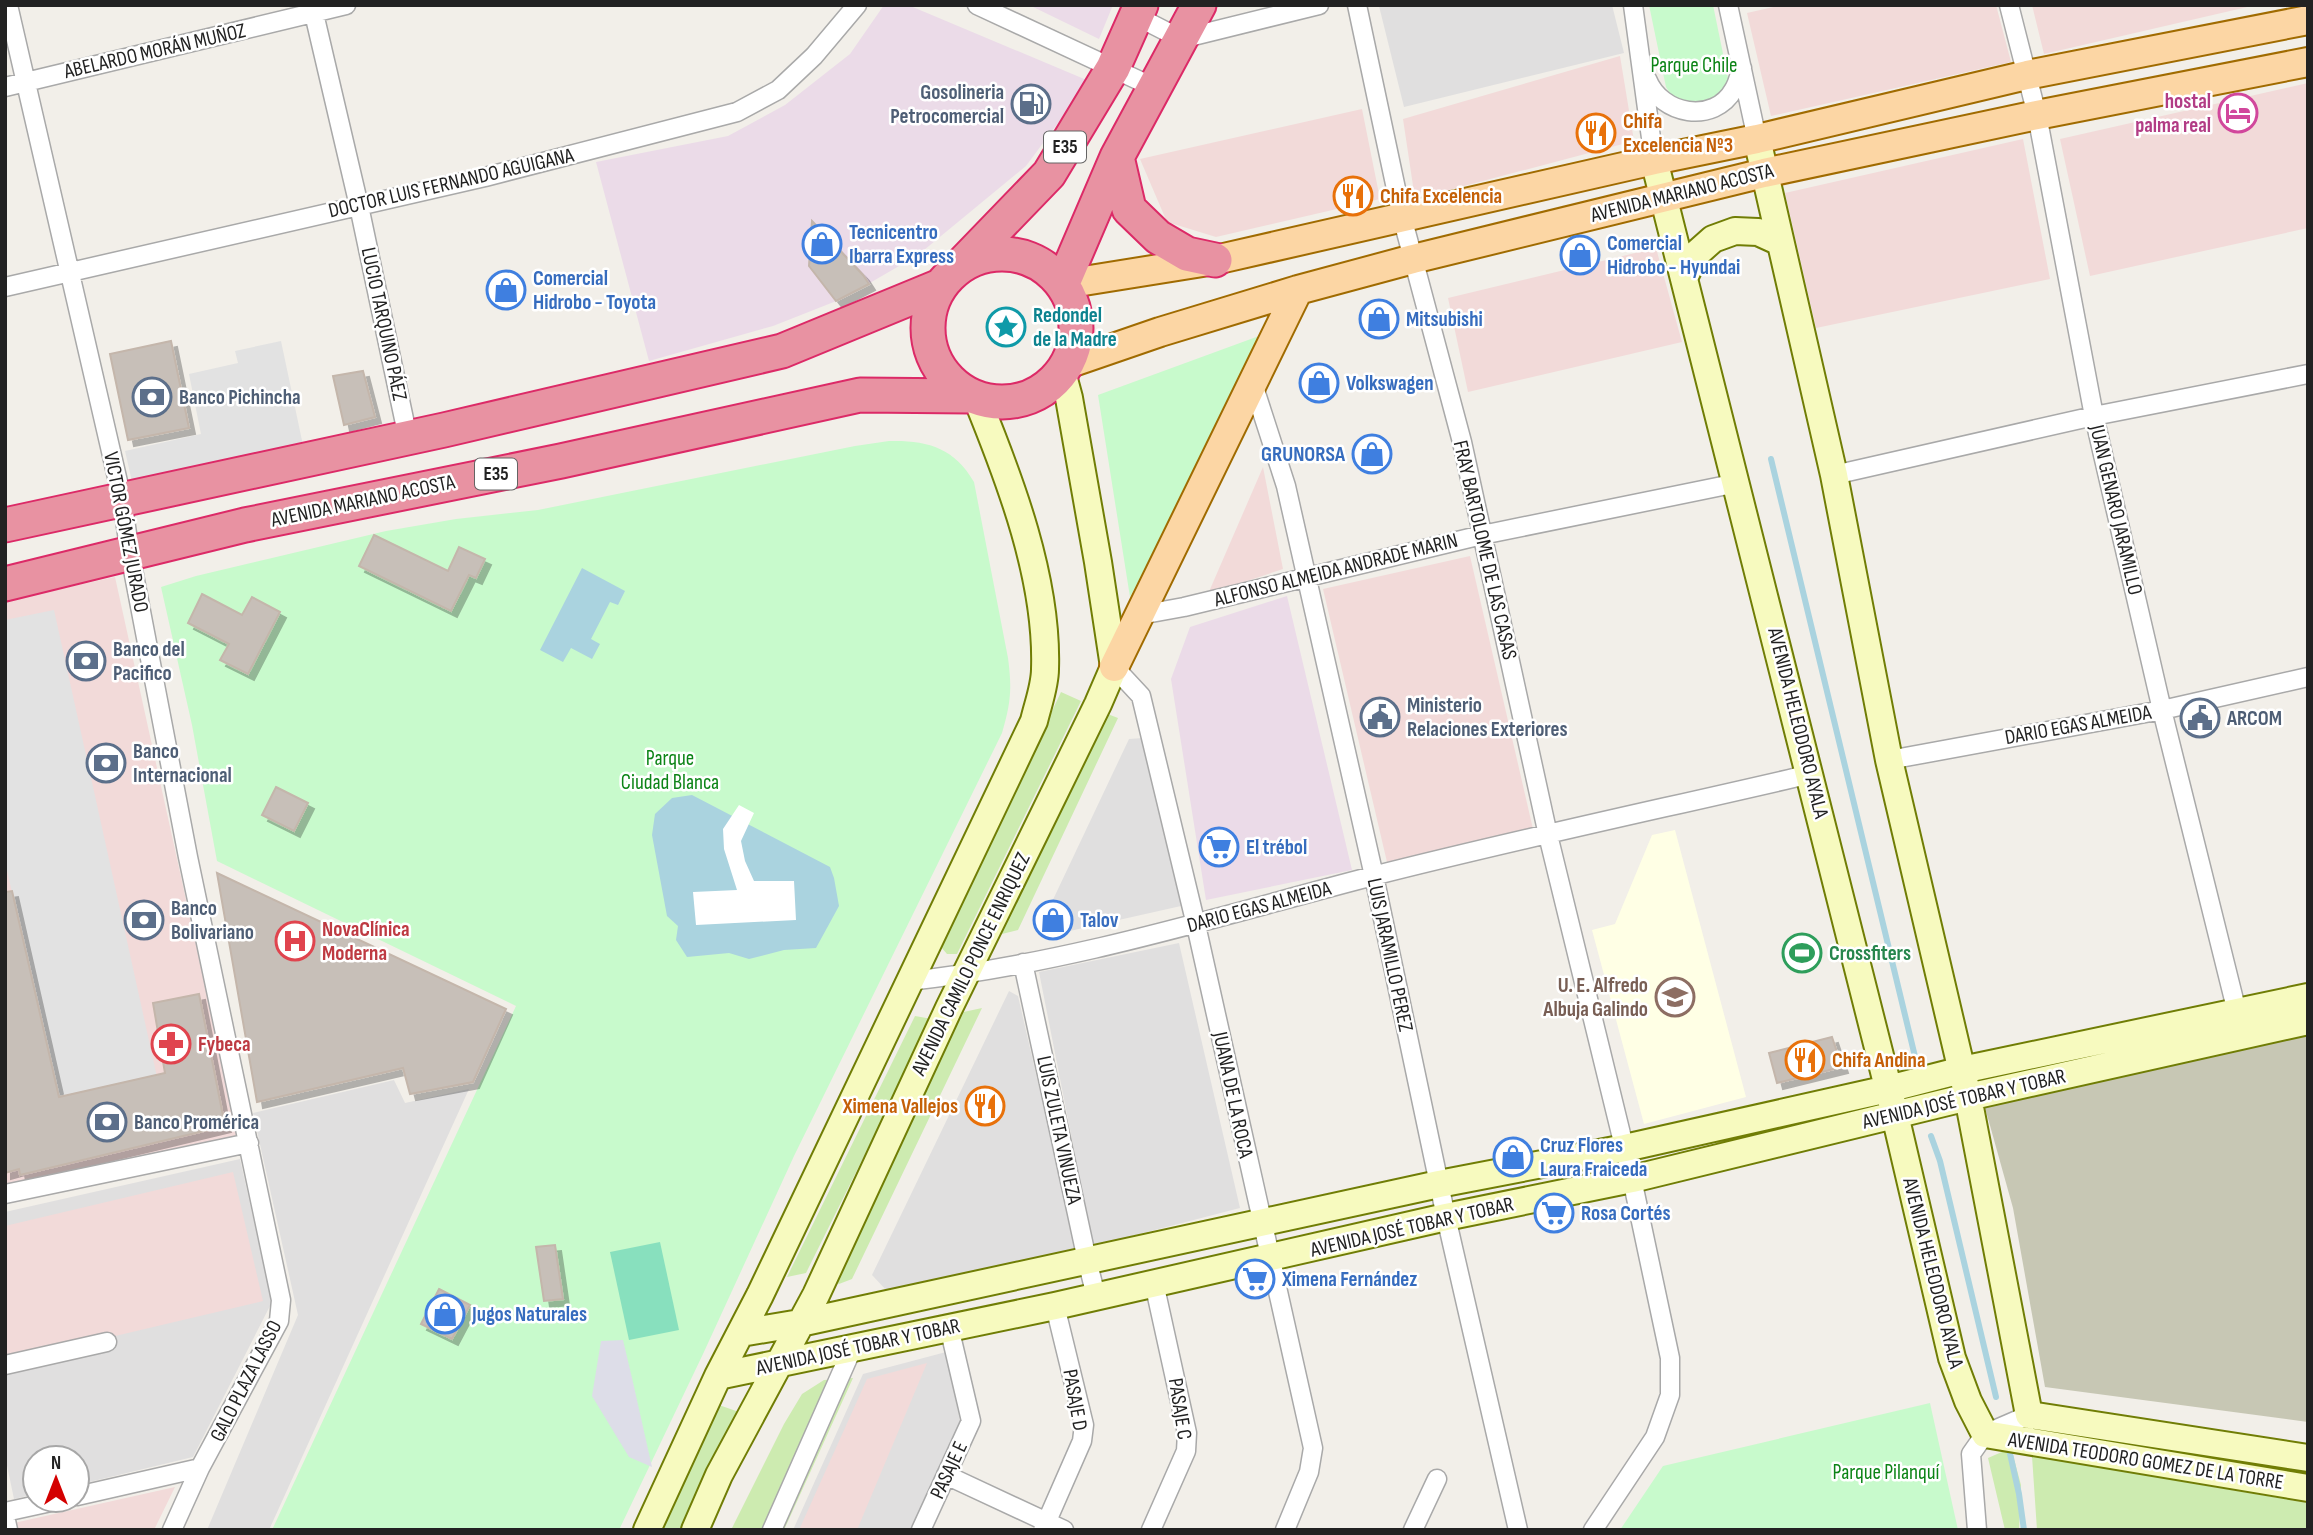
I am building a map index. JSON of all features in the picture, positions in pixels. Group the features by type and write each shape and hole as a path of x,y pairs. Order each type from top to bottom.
{"highway":[{"name":"E35","path":"5,526 408,438 782,351 950,276 978,258 998,254 1019,256 1038,264 1064,284 1117,157 1199,5"},
{"name":"E35","path":"1064,368 1052,384 1024,399 1009,402 974,397 952,384 938,368 929,348 927,327 930,306 950,276 1049,174 1113,68 1139,11"},
{"path":"1117,157 1129,209 1158,237 1187,254 1215,260"},
{"path":"1064,284 1074,309 1076,328 1074,347 1064,368"},
{"name":"AVENIDA MARIANO ACOSTA","path":"5,584 245,525 561,461 860,395 925,394 974,397"}],"main road":[{"name":"AVENIDA MARIANO ACOSTA","path":"1064,284 1215,260 1757,139 2027,75 2308,20"},
{"name":"AVENIDA MARIANO ACOSTA","path":"1064,368 1160,332 1412,259 1764,173 2037,115 2308,62"},
{"path":"1757,139 1834,475 1889,760 1968,1097 2029,1415"},
{"name":"AVENIDA HELEODORO AYALA","path":"1654,160 1811,774 1952,1358 1968,1401 1985,1434"},
{"path":"1685,276 1695,255 1713,240 1735,231 1758,232 1780,242"},
{"path":"1114,667 1298,290"},
{"path":"1064,368 1114,667"},
{"path":"647,1530 718,1376 1034,721 1045,671 1044,621 1028,546 1002,459 974,397"},
{"name":"AVENIDA CAMILO PONCE ENRIQUEZ","path":"695,1530 719,1475 816,1295 949,1008 1114,667"},
{"name":"AVENIDA JOSÉ TOBAR Y TOBAR","path":"741,1333 800,1323 1439,1184 1625,1148 1962,1070 2308,997"},
{"name":"AVENIDA JOSÉ TOBAR Y TOBAR","path":"718,1376 1055,1306 1446,1217 1632,1179 1968,1097 2308,1021"},
{"name":"AVENIDA TEODORO GOMEZ DE LA TORRE","path":"2029,1415 2308,1458"},
{"name":"AVENIDA TEODORO GOMEZ DE LA TORRE","path":"1985,1434 2308,1488"}],"street":[{"name":"VICTOR GÓMEZ JURADO","path":"8,5 122,499 130,554 188,857 249,1143"},
{"name":"ABELARDO MORÁN MUÑOZ","path":"5,87 313,9 346,5"},
{"name":"DOCTOR LUIS FERNANDO AGUIGANA","path":"5,287 485,177 737,112 779,90 814,56 857,5"},
{"path":"977,5 1153,87"},
{"path":"1139,11 1181,39 1320,5"},
{"name":"FRAY BARTOLOME DE LAS CASAS","path":"1357,5 1402,217 1462,442 1548,835 1625,1148 1670,1358 1670,1395 1655,1437 1593,1530"},
{"name":"AVENIDA HELEODORO AYALA","path":"1633,5 1654,160"},
{"path":"1728,5 1757,139"},
{"name":"JUAN GENARO JARAMILLO","path":"2009,5 2037,115 2094,416 2162,710 2237,1012"},
{"name":"LUCIO TARQUINO PÁEZ","path":"313,9 359,206 408,438"},
{"path":"1643,69 1652,91 1670,107 1693,112 1716,106 1734,90 1742,68"},
{"path":"1834,475 2094,416 2308,374"},
{"name":"LUIS JARAMILLO PEREZ","path":"1252,384 1286,486 1374,876 1446,1217 1518,1530"},
{"name":"ALFONSO ALMEIDA ANDRADE MARIN","path":"1140,615 1184,607 1482,535 1737,482"},
{"name":"JUANA DE LA ROCA","path":"1114,667 1141,696 1196,925 1313,1448 1310,1472 1285,1530"},
{"name":"DARIO EGAS ALMEIDA","path":"1889,760 2162,710 2308,677"},
{"name":"DARIO EGAS ALMEIDA","path":"909,981 966,975 1196,925 1374,876 1811,774"},
{"name":"LUIS ZULETA VINUEZA","path":"1024,963 1096,1296"},
{"path":"5,1194 249,1143"},
{"name":"GALO PLAZA LASSO","path":"172,1530 200,1468 279,1321 281,1312 281,1300 249,1143"},
{"name":"PASAJE C","path":"1151,1530 1186,1451 1188,1433 1154,1283"},
{"name":"PASAJE D","path":"1045,1526 1082,1441 1084,1425 1055,1306"},
{"name":"PASAJE E","path":"921,1530 971,1421 949,1327"},
{"path":"5,1365 107,1342"},
{"path":"772,1530 852,1349"},
{"path":"1977,1530 1971,1454 1985,1434 2029,1415"},
{"path":"91,1493 200,1468"},
{"path":"946,1475 1045,1526 1064,1530"},
{"path":"1413,1530 1437,1479"},
{"path":"5,1514 9,1530"}],"shaded area":[{"path":"884,5 908,5 1089,81 1026,166 918,255 844,298 773,326 649,361 596,162 728,136 785,105 850,54"},
{"path":"1029,5 1113,5 1099,39"},
{"path":"1612,5 1624,53 1404,107 1379,6"},
{"path":"1782,5 1996,5 2011,62 1771,116 1747,13"},
{"path":"2032,5 2256,5 2044,54"},
{"path":"1620,56 1634,141 1415,199 1403,119"},
{"path":"2308,83 2308,228 2090,276 2060,139"},
{"path":"1362,109 1380,199 1216,237 1167,222 1140,159"},
{"path":"2023,139 2050,279 1816,328 1785,193"},
{"path":"1656,248 1682,342 1468,392 1448,298"},
{"path":"281,341 304,450 133,486 125,451 201,434 189,374 238,363 235,351"},
{"path":"1263,467 1283,569 1208,594"},
{"path":"1470,556 1533,829 1387,862 1323,589"},
{"path":"115,577 238,1136 5,1186 5,601"},
{"path":"1287,596 1352,870 1206,900 1171,679 1190,627"},
{"path":"54,610 157,1077 59,1097 5,862 5,620"},
{"path":"1143,738 1181,906 1043,937 1041,925 1129,739"},
{"path":"1675,830 1746,1097 1644,1124 1592,930 1615,924 1652,835"},
{"path":"1179,943 1240,1208 1093,1246 1039,972"},
{"path":"1009,991 1018,996 1076,1248 887,1291 872,1275"},
{"path":"2308,1033 2308,1422 2045,1387 2013,1208 1984,1104"},
{"path":"394,1080 405,1103 469,1089 269,1530 207,1530 298,1315 253,1113"},
{"path":"240,1159 272,1302 193,1457 91,1482 91,1444 21,1444 21,1497 14,1499 5,1456 5,1212"},
{"path":"233,1172 263,1301 5,1362 5,1226"},
{"path":"623,1340 652,1467 629,1457 592,1396 601,1341"},
{"path":"946,1352 960,1421 911,1530 793,1530 863,1374"},
{"path":"927,1363 857,1530 799,1530 867,1379"},
{"path":"175,1487 154,1530 5,1530 5,1525 54,1514 91,1514 91,1506"}],"green space":[{"name":"Parque Chile","path":"1649,5 1713,5 1728,78 1725,90 1703,107 1676,103 1666,87"},
{"path":"1259,336 1261,352 1130,597 1098,395"},
{"name":"Parque Ciudad Blanca","path":"889,441 915,442 938,448 957,461 974,482 1008,658 1010,695 1005,722 1002,733 794,1156 619,1530 272,1530 516,1006 217,861 192,725 161,587 196,576 386,531 456,519 538,510"},
{"path":"1061,692 1081,701 957,954 947,954 941,947"},
{"path":"1105,713 1118,718 1018,930 998,935"},
{"path":"982,1008 852,1279 839,1284 831,1279 959,1013"},
{"path":"915,1016 932,1019 806,1273 787,1277"},
{"path":"660,1242 679,1330 629,1340 610,1252"},
{"path":"853,1378 784,1530 731,1530 802,1394 824,1380"},
{"name":"Parque Pilanquí","path":"1930,1403 1958,1530 1620,1530 1663,1466"},
{"path":"716,1404 739,1412 684,1530 660,1530"},
{"path":"2011,1448 2021,1485 2019,1530 2005,1530 1988,1458"},
{"path":"2032,1456 2308,1503 2308,1530 2037,1530"}],"water":[{"path":"582,568 625,591 618,605 610,602 591,639 600,644 592,659 571,648 563,662 540,650"},
{"path":"692,795 830,867 839,906 816,948 784,950 749,959 729,953 687,957 676,940 678,926 667,916 652,835 655,814 672,798"}],"pier":[{"path":"739,805 754,813 741,841 745,861 754,881 794,881 796,920 696,925 693,892 737,890 724,849 723,829"}],"building":[{"name":"Tecnicentro Ibarra Express","path":"812,221 869,284 836,301 809,266"},
{"path":"171,341 189,428 128,440 110,354"},
{"path":"363,371 375,417 344,425 333,376"},
{"path":"374,535 448,571 459,547 485,559 476,578 469,575 451,611 359,566"},
{"path":"202,594 242,615 252,597 280,612 248,674 220,660 229,644 188,623"},
{"path":"276,787 308,803 294,831 262,815"},
{"name":"NovaClínica Moderna","path":"217,873 506,1009 473,1082 410,1094 403,1068 257,1102"},
{"path":"12,891 59,1097 165,1073 153,1003 199,994 225,1126 20,1175 19,1169 5,1173 5,892"},
{"name":"Chifa Andina","path":"1832,1037 1842,1067 1777,1083 1769,1053"},
{"path":"555,1245 563,1299 544,1301 536,1247"},
{"name":"Jugos Naturales","path":"439,1289 470,1305 452,1339 421,1324"}],"waterway":[{"path":"1771,459 1918,1069"},
{"path":"1931,1136 1940,1161 1996,1397"},
{"path":"2009,1449 2024,1530"}],"place":[{"name":"Gosolineria Petrocomercial","path":"1031,104"},
{"name":"hostal palma real","path":"2238,113"},
{"name":"Chifa Excelencia Nº3","path":"1596,133"},
{"name":"Chifa Excelencia","path":"1353,196"},
{"name":"Tecnicentro Ibarra Express","path":"822,244"},
{"name":"Comercial Hidrobo - Hyundai","path":"1580,255"},
{"name":"Comercial Hidrobo - Toyota","path":"506,290"},
{"name":"Mitsubishi","path":"1379,319"},
{"name":"Redondel de la Madre","path":"1006,327"},
{"name":"Volkswagen","path":"1319,383"},
{"name":"Banco Pichincha","path":"152,397"},
{"name":"GRUNORSA","path":"1372,454"},
{"name":"Banco del Pacifico","path":"86,661"},
{"name":"Ministerio Relaciones Exteriores","path":"1380,717"},
{"name":"ARCOM","path":"2200,718"},
{"name":"Banco Internacional","path":"106,763"},
{"name":"El trébol","path":"1219,847"},
{"name":"Banco Bolivariano","path":"144,920"},
{"name":"Talov","path":"1053,920"},
{"name":"NovaClínica Moderna","path":"295,941"},
{"name":"Crossfiters","path":"1802,953"},
{"name":"U. E. Alfredo Albuja Galindo","path":"1675,997"},
{"name":"Fybeca","path":"171,1044"},
{"name":"Chifa Andina","path":"1805,1060"},
{"name":"Ximena Vallejos","path":"985,1106"},
{"name":"Banco Promérica","path":"107,1122"},
{"name":"Cruz Flores Laura Fraiceda","path":"1513,1157"},
{"name":"Rosa Cortés","path":"1554,1213"},
{"name":"Ximena Fernández","path":"1255,1279"},
{"name":"Jugos Naturales","path":"445,1314"}]}
